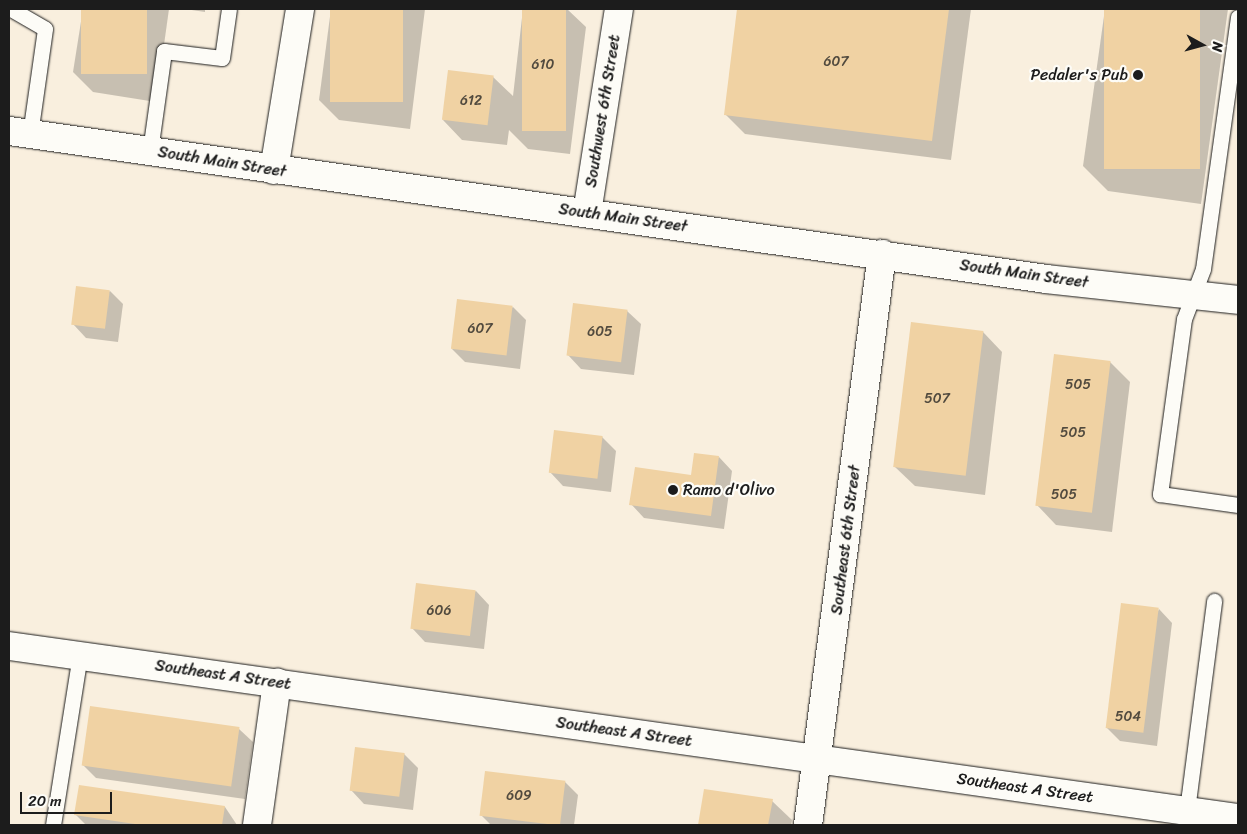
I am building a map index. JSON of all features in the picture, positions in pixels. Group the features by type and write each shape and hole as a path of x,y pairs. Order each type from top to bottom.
{"street":[{"path":"274,170 300,9"},
{"name":"Southwest 6th Street","path":"588,213 619,9"},
{"name":"South Main Street","path":"20,133 882,254 1238,300"},
{"name":"Southeast 6th Street","path":"808,825 882,254"},
{"name":"Southeast A Street","path":"9,646 1238,818"},
{"path":"257,825 277,682"}],"lane":[{"path":"11,9 45,29 20,133"},
{"path":"150,151 164,51 222,58 229,9"},
{"path":"1238,17 1203,269 1184,319 1160,494 1238,505"},
{"path":"1187,810 1214,601"},
{"path":"53,825 80,655"}],"building":[{"path":"81,9 147,9 147,74 81,74"},
{"path":"330,9 403,9 403,102 330,102"},
{"path":"522,9 566,9 566,131 522,131"},
{"path":"737,9 949,9 932,141 724,115"},
{"path":"1104,9 1200,9 1200,169 1104,169"},
{"path":"448,70 494,76 488,125 442,120"},
{"path":"76,286 110,290 105,329 71,325"},
{"path":"457,299 513,306 506,355 451,349"},
{"path":"573,303 628,310 621,362 567,356"},
{"path":"911,322 983,331 966,476 893,467"},
{"path":"1054,354 1111,361 1092,513 1035,506"},
{"path":"554,430 603,436 597,479 549,473"},
{"name":"Ramo d'Olivo","path":"694,453 719,456 711,516 629,505 635,467 691,475"},
{"path":"416,583 476,590 470,636 410,629"},
{"path":"1121,603 1159,608 1143,733 1106,728"},
{"path":"90,706 240,727 231,786 82,765"},
{"path":"355,747 405,753 399,797 350,791"},
{"path":"485,771 565,781 560,825 480,816"},
{"path":"79,785 225,806 222,825 142,825 74,815"},
{"path":"704,789 773,799 768,825 698,825"}],"place":[{"name":"Pedaler's Pub","path":"1138,75"},
{"name":"Ramo d'Olivo","path":"673,490"}]}
